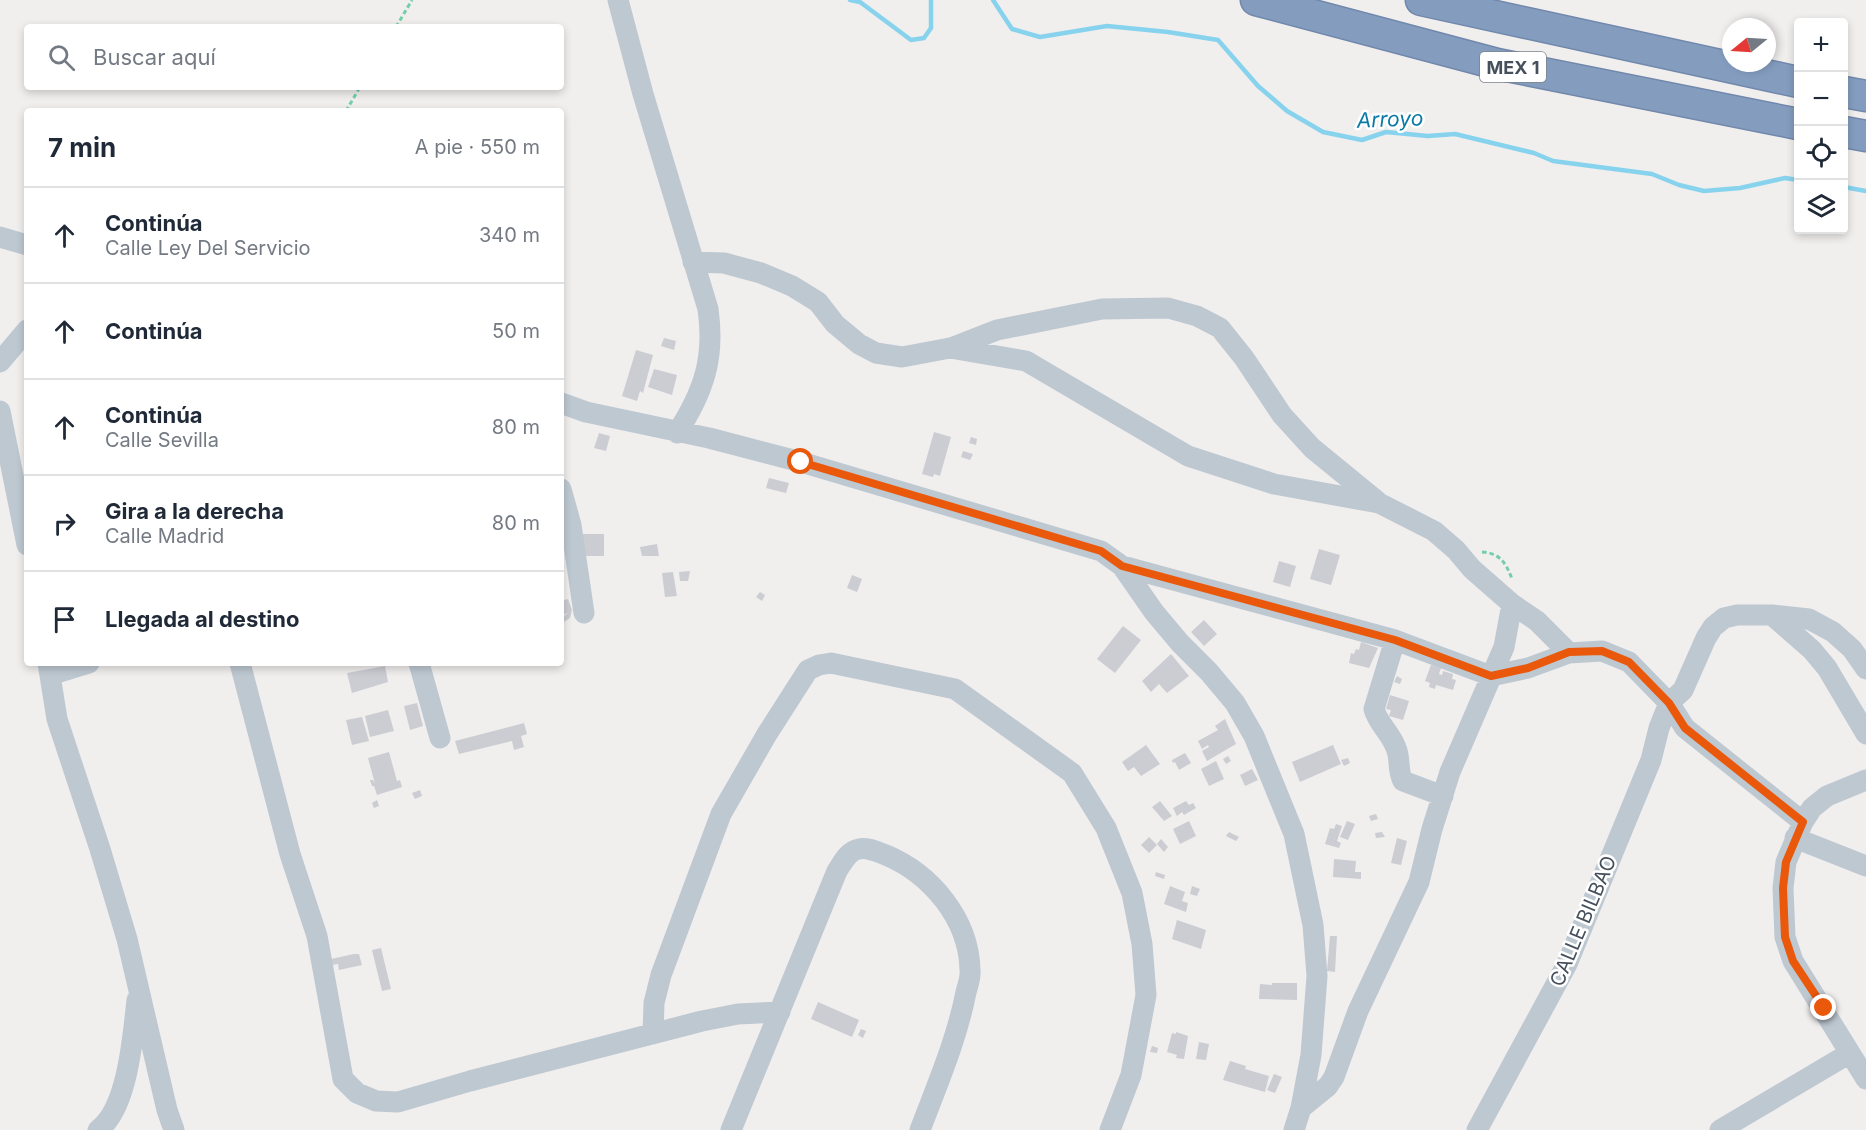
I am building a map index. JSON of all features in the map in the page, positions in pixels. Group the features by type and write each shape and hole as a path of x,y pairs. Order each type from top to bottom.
{"highway":[{"name":"MEX 1","path":"1256,0 1497,64 1786,122"},
{"name":"MEX 1","path":"1421,0 1794,81"},
{"path":"1786,122 1780,105 1786,99 1794,98"},
{"path":"1848,133 1866,136"}],"street":[{"path":"618,0 642,94 708,309 711,331 710,354 694,406 677,433"},
{"path":"0,237 24,243"},
{"path":"693,262 724,263 761,273 792,286 818,302 835,324 859,344 876,353 902,357 950,348 997,330 1102,309 1168,308 1197,316 1220,328 1244,358 1282,415 1312,448 1379,503 1434,531 1456,550 1472,569 1512,604 1537,621 1569,652"},
{"path":"0,362 24,334"},
{"path":"950,348 1026,361 1188,456 1232,472 1274,484 1379,503"},
{"path":"564,404 586,412 709,438 801,462 1101,551 1122,566 1180,644 1209,672 1235,703 1254,736 1294,834 1313,925 1317,976 1311,1055 1301,1108 1294,1130"},
{"path":"0,411 24,526"},
{"path":"566,526 584,613"},
{"path":"1122,566 1395,640 1491,676 1528,668 1569,652 1602,651 1629,662 1669,703 1685,728 1799,830 1866,866"},
{"path":"1301,1108 1328,1086 1334,1077 1358,1011 1419,882 1450,772 1504,647 1512,604"},
{"name":"CALLE BILBAO","path":"1477,1130 1567,964 1651,760 1659,728 1669,703 1683,690 1713,627 1724,618 1737,615 1772,615 1809,619 1833,632 1852,650 1866,669"},
{"path":"1772,615 1812,650 1827,668 1866,734"},
{"path":"1395,640 1374,709 1377,719 1390,735 1397,749 1400,763 1399,775 1403,781 1443,796"},
{"path":"653,1034 654,1003 661,975 721,814 767,734 808,670 831,663 890,675 955,689 1004,723 1072,773 1106,828 1132,893 1142,944 1146,995 1131,1074 1110,1130"},
{"path":"69,666 49,669 57,719 127,939 174,1130"},
{"path":"241,666 290,854 317,936 343,1079 357,1093 376,1101 398,1102 653,1034 738,1014 780,1012"},
{"path":"419,666 440,738"},
{"path":"1866,780 1827,796 1812,808 1799,830 1786,862 1783,888 1785,937 1793,961 1866,1079"},
{"path":"730,1130 837,871 848,855 859,849 872,850 896,859 932,885 953,912 966,943 971,971 962,1016 920,1130"},
{"path":"98,1130 104,1126 117,1106 130,1058 138,990"},
{"path":"1720,1130 1850,1053"}],"path":[{"path":"398,24 412,0"},
{"path":"348,108 358,90"}],"building":[{"path":"664,338 676,341 674,350 661,346"},
{"path":"636,350 653,355 643,393 640,391 637,401 622,396"},
{"path":"654,369 677,375 672,395 648,387"},
{"path":"934,432 951,437 940,476 934,474 933,477 922,474"},
{"path":"599,433 610,436 606,451 594,448"},
{"path":"971,437 977,439 976,445 969,443"},
{"path":"963,451 973,454 970,460 961,457"},
{"path":"769,478 789,483 786,493 766,488"},
{"path":"580,534 604,534 604,556 585,556"},
{"path":"657,544 659,556 642,556 640,547"},
{"path":"1319,549 1340,555 1331,585 1310,579"},
{"path":"1279,561 1296,566 1290,587 1273,582"},
{"path":"690,571 688,581 680,581 679,572"},
{"path":"673,572 677,596 665,597 662,573"},
{"path":"852,575 862,579 857,592 847,588"},
{"path":"760,592 765,595 762,601 756,597"},
{"path":"568,599 572,610 570,618 564,622 564,616 568,613 564,614 564,600"},
{"path":"1204,620 1217,634 1204,646 1191,632"},
{"path":"1123,626 1141,640 1115,673 1097,659"},
{"path":"1361,642 1378,648 1369,668 1349,663 1351,653 1354,654 1356,649 1359,650"},
{"path":"1171,654 1189,676 1167,693 1159,684 1151,692 1142,681"},
{"path":"1431,665 1441,668 1439,674 1442,675 1443,671 1453,674 1452,679 1456,680 1453,690 1436,685 1435,689 1429,687 1430,683 1425,681"},
{"path":"385,666 388,682 352,693 347,673"},
{"path":"1397,676 1402,679 1400,684 1394,682"},
{"path":"1390,695 1409,701 1403,720 1389,716 1391,710 1386,709"},
{"path":"417,703 423,726 410,730 404,706"},
{"path":"388,710 394,731 370,737 365,716"},
{"path":"362,717 369,741 352,745 346,720"},
{"path":"1225,719 1236,744 1207,761 1202,751 1209,747 1208,745 1202,749 1198,741 1218,730 1215,726"},
{"path":"524,723 527,734 521,736 524,747 514,750 512,741 459,754 455,741"},
{"path":"1146,745 1160,764 1141,776 1134,767 1128,771 1122,762"},
{"path":"1333,745 1341,764 1300,782 1292,762"},
{"path":"389,752 397,781 400,780 402,787 377,795 370,780 373,780 375,784 368,758"},
{"path":"1185,753 1191,763 1179,770 1172,760"},
{"path":"1228,756 1231,761 1226,764 1223,759"},
{"path":"1348,758 1350,763 1344,766 1341,760"},
{"path":"1216,761 1224,779 1209,786 1201,769"},
{"path":"1252,769 1258,780 1245,786 1240,775"},
{"path":"420,790 422,796 415,799 412,793"},
{"path":"377,800 379,806 374,808 372,803"},
{"path":"1160,801 1172,816 1164,821 1152,807"},
{"path":"1186,801 1189,805 1193,803 1196,808 1177,816 1173,808"},
{"path":"1376,814 1378,819 1371,821 1369,816"},
{"path":"1189,821 1196,836 1180,844 1173,829"},
{"path":"1347,821 1355,824 1348,840 1340,837"},
{"path":"1336,824 1342,826 1337,841 1341,843 1339,848 1325,844 1330,828 1334,829"},
{"path":"1229,832 1239,837 1236,841 1226,836"},
{"path":"1382,832 1385,837 1376,838 1375,833"},
{"path":"1149,837 1157,845 1149,853 1141,845"},
{"path":"1397,838 1407,841 1401,865 1391,863"},
{"path":"1161,839 1168,847 1164,852 1157,844"},
{"path":"1334,859 1356,861 1355,872 1361,872 1361,879 1333,877"},
{"path":"1156,872 1165,875 1164,879 1155,876"},
{"path":"1170,886 1185,892 1182,901 1188,903 1186,912 1164,904"},
{"path":"1192,886 1200,889 1197,896 1190,894"},
{"path":"1177,920 1206,930 1201,949 1172,939"},
{"path":"1330,936 1337,936 1335,972 1327,971"},
{"path":"381,948 391,989 382,991 372,950"},
{"path":"359,954 362,965 339,970 338,964 332,965 331,959"},
{"path":"1272,983 1297,983 1297,1000 1259,999 1260,984 1272,985"},
{"path":"818,1002 859,1020 852,1037 811,1019"},
{"path":"861,1029 866,1031 863,1038 858,1035"},
{"path":"1176,1032 1188,1036 1184,1059 1176,1058 1177,1055 1167,1052 1172,1033 1176,1034"},
{"path":"1199,1042 1209,1044 1206,1060 1196,1059"},
{"path":"1152,1046 1158,1048 1157,1053 1150,1052"},
{"path":"1230,1061 1246,1066 1245,1069 1269,1076 1265,1092 1223,1080"},
{"path":"1274,1074 1282,1077 1275,1093 1267,1090"}],"waterway":[{"name":"Arroyo","path":"850,0 860,2 911,40 924,38 931,28 931,0"},
{"name":"Arroyo","path":"993,0 1012,29 1040,37 1107,26 1218,40 1258,86 1287,111 1323,132 1362,140 1386,132 1428,136 1455,134 1534,153 1553,161 1652,174 1679,185 1704,191 1740,188 1785,178 1794,179"},
{"name":"Arroyo","path":"1848,188 1866,191"}],"route":[{"path":"801,462 1101,551 1122,566 1395,640 1491,676 1528,668 1569,652 1602,651 1629,662 1669,703 1685,728 1803,822 1786,862 1783,888 1785,937 1793,961 1824,1008"}]}
